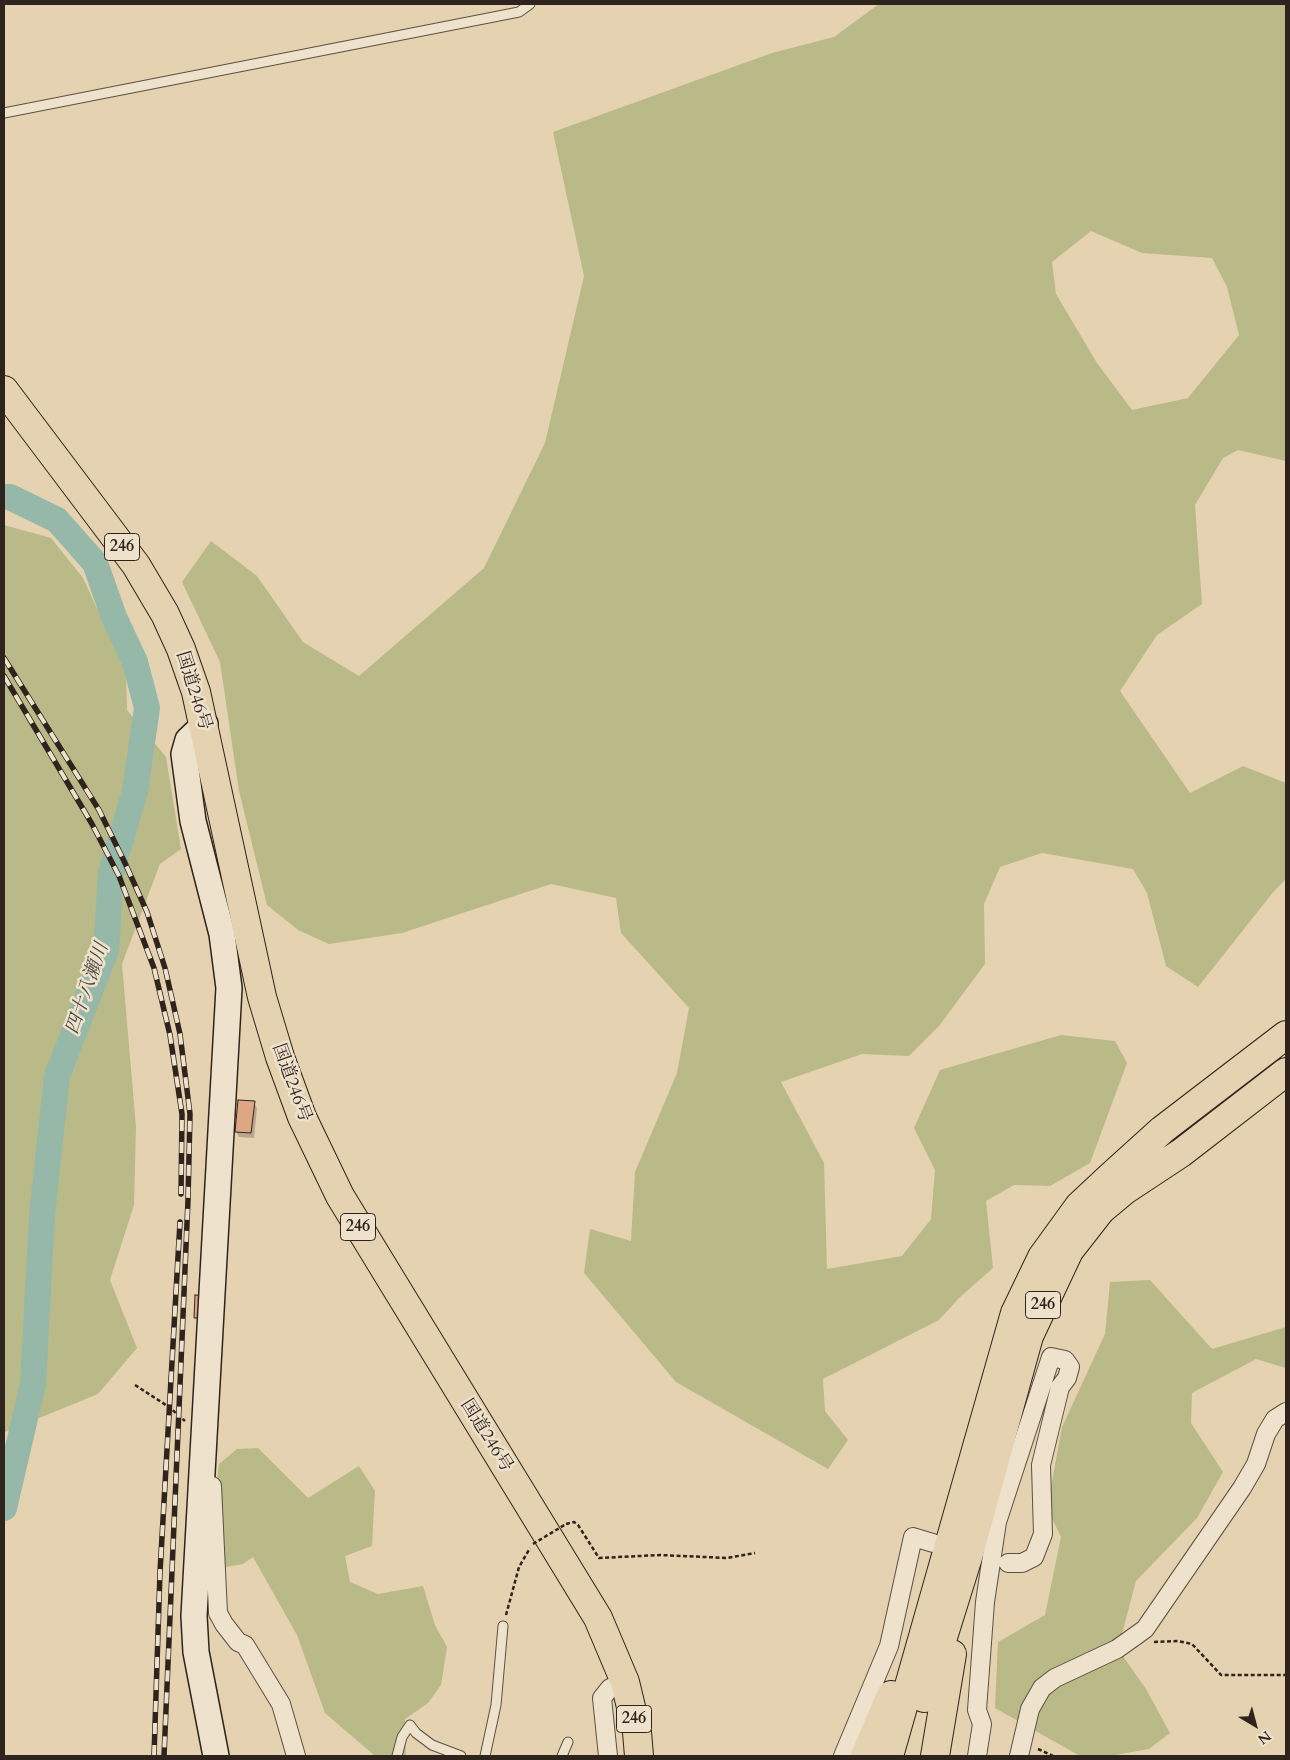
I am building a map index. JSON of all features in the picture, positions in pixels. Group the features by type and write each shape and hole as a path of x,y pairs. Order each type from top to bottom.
{"highway":[{"name":"国道246号","path":"4,390 136,565 152,590 181,649 205,724 262,996 280,1058 302,1117 340,1196 598,1618 625,1682 636,1748"},
{"path":"889,1756 949,1551 1015,1313 1029,1282 1055,1236 1079,1206 1162,1130 1286,1035"},
{"name":"246","path":"949,1551 1030,1336 1069,1251 1101,1210 1125,1190 1181,1153 1286,1072"},
{"path":"865,1756 949,1551"},
{"path":"907,1756 949,1551"},
{"path":"935,1756 949,1551"}],"street":[{"path":"205,724 188,740 184,754 193,821 222,934 229,988 194,1616 196,1652 216,1756"},
{"path":"977,1756 982,1724 978,1710 985,1602 997,1522 1051,1357 1065,1360 1070,1367 1067,1378 1060,1387 1041,1465 1044,1534 1034,1557 1022,1563 1008,1563"},
{"path":"1018,1756 1030,1709 1042,1688 1055,1678 1125,1644 1145,1629 1242,1488 1256,1464 1266,1434 1275,1420 1286,1412"},
{"path":"203,1460 212,1478 218,1613 238,1642 245,1646 281,1704 296,1756"},
{"path":"843,1756 889,1646 913,1537 949,1551"},
{"path":"608,1756 602,1698 610,1688 625,1682"}],"lane":[{"path":"4,113 519,12 530,4"},
{"path":"486,1756 496,1705 503,1626"},
{"path":"397,1756 402,1737 410,1725 416,1734 432,1745 461,1756"},
{"path":"562,1756 568,1742"}],"path":[{"path":"135,1385 169,1407 188,1424"},
{"path":"503,1626 519,1567 533,1544 566,1524 574,1522 578,1525 599,1558 660,1555 727,1558 755,1553"},
{"path":"1125,1644 1178,1641 1192,1644 1221,1675 1286,1675"}],"green space":[{"path":"879,4 1286,4 1286,461 1238,450 1223,458 1195,505 1202,604 1157,635 1120,691 1190,793 1243,766 1286,783 1286,879 1274,891 1198,987 1166,966 1147,893 1133,869 1042,853 1000,867 984,904 985,964 939,1026 909,1056 862,1054 781,1082 824,1163 827,1269 902,1256 931,1219 935,1170 914,1128 940,1070 1061,1035 1115,1041 1127,1063 1090,1163 1050,1186 1014,1185 986,1201 993,1268 959,1298 939,1320 823,1379 825,1411 848,1440 828,1469 676,1382 584,1273 590,1229 631,1241 635,1172 677,1073 689,1008 621,933 616,898 551,884 402,933 329,944 298,930 267,905 239,791 220,662 182,582 211,541 257,576 303,642 359,676 484,568 545,443 584,276 553,132 772,53 834,37","holes":["1091,231 1142,253 1212,258 1227,287 1239,335 1188,398 1132,410 1097,363 1056,294 1052,262"]},
{"path":"4,525 51,538 83,578 126,671 127,710 166,757 181,849 160,864 122,964 136,1127 134,1205 110,1280 137,1348 98,1394 5,1432 4,1437"},
{"path":"1150,1280 1212,1349 1286,1327 1286,1368 1256,1359 1192,1393 1191,1423 1223,1472 1197,1518 1136,1581 1118,1649 1146,1689 1170,1733 1149,1749 1110,1756 1080,1756 995,1708 998,1642 1045,1615 1061,1537 1047,1508 1062,1427 1105,1334 1110,1282"},
{"path":"258,1448 308,1498 359,1466 375,1491 372,1546 345,1556 350,1582 378,1594 423,1586 435,1625 447,1647 441,1685 428,1703 405,1719 406,1756 375,1756 325,1713 297,1635 253,1557 243,1564 204,1571 219,1464 237,1449"}],"building":[{"path":"238,1100 255,1101 251,1133 235,1132"},
{"path":"195,1295 206,1296 205,1318 194,1318"}],"waterway":[{"name":"四十八瀬川","path":"4,497 10,497 57,520 95,563 114,617 135,662 147,708 135,791 111,873 106,950 57,1076 42,1215 33,1384 4,1508"}],"railway":[{"path":"4,658 99,810 125,863 147,912 165,968 180,1034 190,1114 164,1756"},
{"path":"4,676 92,824 119,876 154,968 170,1035 182,1114 181,1194"},
{"path":"154,1756 160,1572 180,1222"}]}
